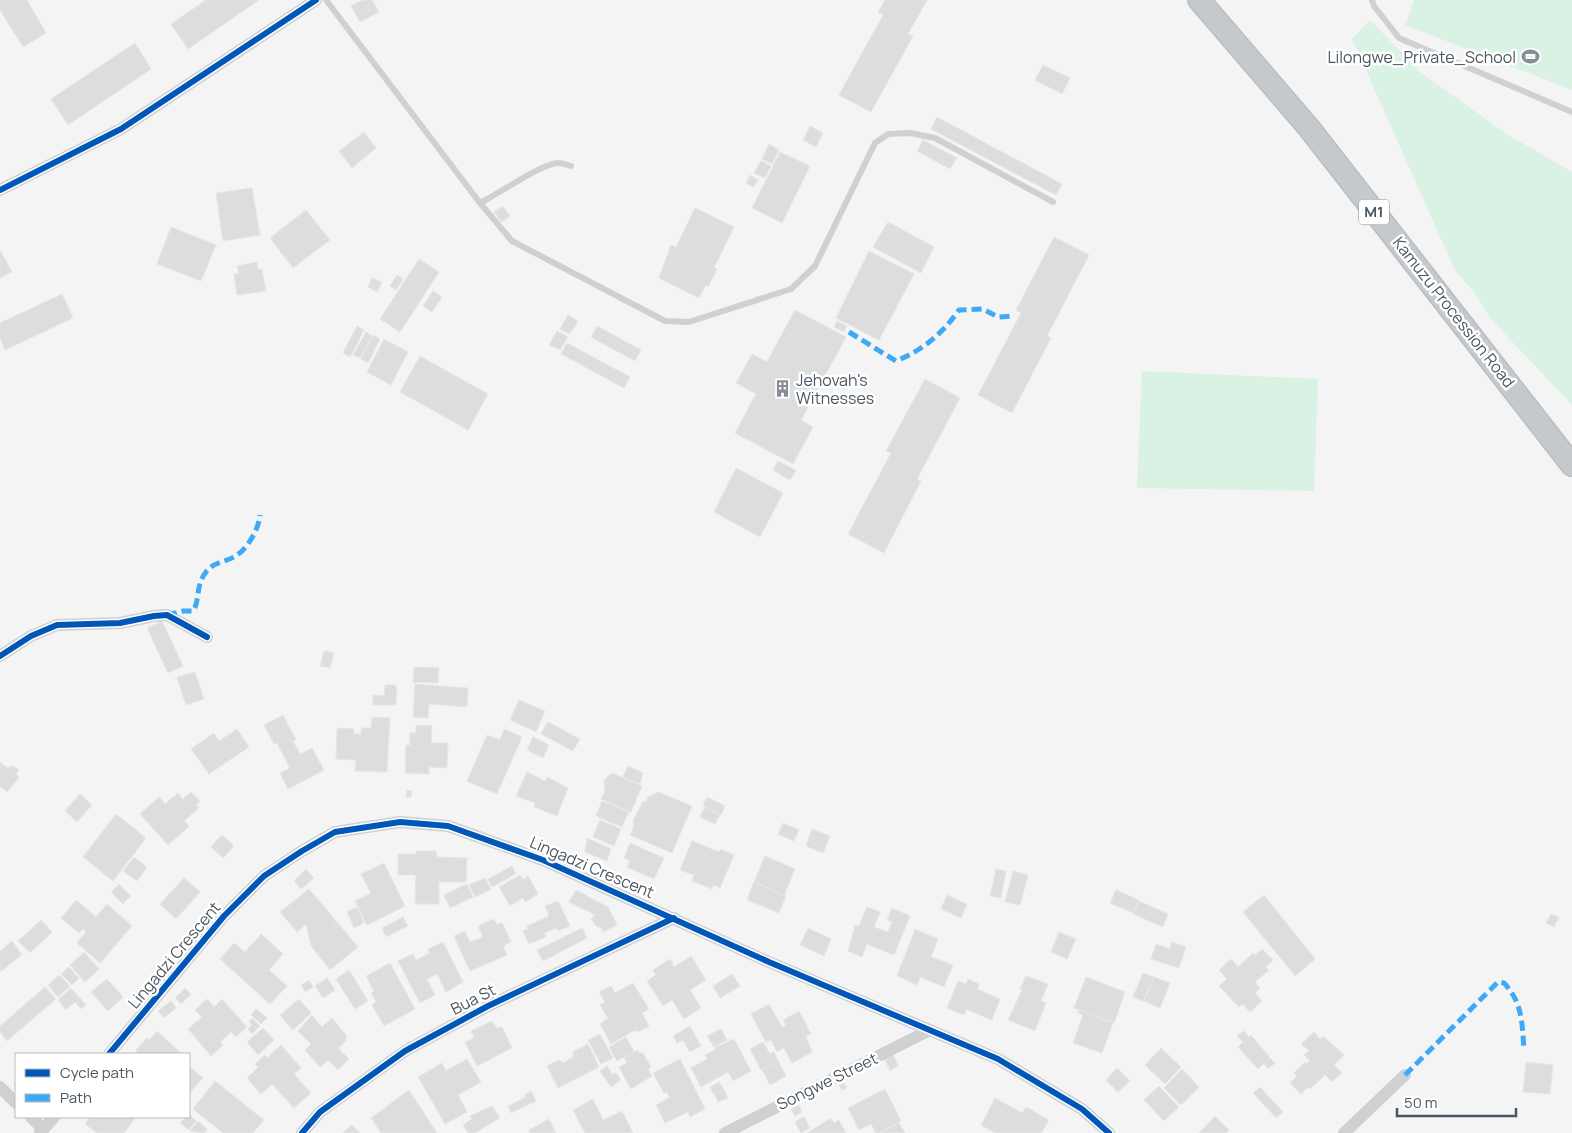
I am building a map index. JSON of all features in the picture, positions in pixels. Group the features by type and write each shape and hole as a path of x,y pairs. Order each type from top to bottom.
{"highway":[{"name":"Kamuzu Procession Road","path":"1199,0 1309,128 1572,465"}],"street":[{"path":"0,190 122,129 316,0"},
{"path":"0,656 30,636 57,625 120,623 154,616 167,616 207,637"},
{"name":"Lingadzi Crescent","path":"110,1053 224,916 264,876 335,832 400,822 448,826 543,860 769,962 998,1058 1082,1109 1109,1133"},
{"name":"Bua St","path":"302,1133 320,1112 405,1050 488,1006 674,918"},
{"name":"Songwe Street","path":"725,1133 930,1030"},
{"path":"1344,1133 1405,1075"},
{"path":"0,1088 15,1102"},
{"path":"32,1118 42,1131 53,1118"}],"lane":[{"path":"326,0 480,203 512,241 665,321 689,322 791,289 814,266 875,143 888,134 910,133 935,138 1053,202"},
{"path":"1372,0 1374,6 1400,38 1572,112"},
{"path":"480,203 500,194 535,170 558,162 570,166"}],"green space":[{"name":"Lilongwe_Private_School","path":"1414,0 1572,0 1572,90 1405,25"},
{"path":"1370,20 1419,71 1505,133 1572,172 1572,405 1490,318 1476,295 1455,270 1352,39"},
{"path":"1142,371 1318,379 1314,491 1137,488"}],"building":[{"path":"0,0 27,0 46,33 23,47 0,10"},
{"path":"206,0 259,0 188,49 171,24"},
{"path":"363,0 372,0 379,12 360,22 351,6"},
{"path":"885,0 927,0 908,34 913,36 871,112 839,95 883,15 878,12"},
{"path":"135,43 151,69 68,125 51,99"},
{"path":"1043,65 1070,78 1062,94 1035,80"},
{"path":"937,117 1062,184 1056,195 931,129"},
{"path":"810,126 823,133 816,147 803,140"},
{"path":"364,132 376,148 352,168 339,151"},
{"path":"923,140 957,158 950,169 917,151"},
{"path":"769,144 779,150 772,164 762,159"},
{"path":"780,152 810,166 782,223 752,208"},
{"path":"761,161 771,166 765,178 754,173"},
{"path":"750,175 758,180 753,187 746,183"},
{"path":"252,188 260,235 223,241 216,193"},
{"path":"503,206 510,216 501,222 494,212"},
{"path":"695,208 734,227 714,268 717,269 708,287 706,285 699,298 659,278 671,245 676,247"},
{"path":"306,210 330,240 293,268 270,238"},
{"path":"888,222 934,247 921,273 873,247"},
{"path":"171,227 216,245 201,281 157,264"},
{"path":"1054,237 1089,255 1047,336 1051,338 1012,413 978,395 1021,313 1016,310"},
{"path":"0,250 12,272 0,278"},
{"name":"Jehovah's Witnesses","path":"869,251 914,274 879,340 836,318"},
{"path":"419,259 439,272 400,332 380,319"},
{"path":"257,262 258,269 262,269 266,291 237,295 234,274 239,273 237,266"},
{"path":"397,275 403,279 396,290 390,286"},
{"path":"372,278 382,282 377,292 368,287"},
{"path":"433,291 442,297 432,312 423,306"},
{"path":"62,294 73,318 5,350 0,338 0,323"},
{"name":"Jehovah's Witnesses","path":"795,310 846,337 801,420 813,427 793,464 735,433 756,394 736,383 752,354 767,362"},
{"path":"568,315 578,321 570,334 560,329"},
{"path":"837,321 847,326 844,332 834,327"},
{"path":"357,326 364,330 350,357 343,353"},
{"path":"597,326 641,350 635,361 591,337"},
{"path":"557,331 568,337 560,350 549,345"},
{"path":"366,332 372,336 360,358 353,355"},
{"path":"373,335 380,339 368,363 361,359"},
{"path":"384,339 408,352 391,385 367,372"},
{"path":"567,343 630,377 624,388 561,354"},
{"path":"420,356 488,394 468,430 400,392"},
{"name":"Jehovah's Witnesses","path":"925,379 960,398 917,479 921,481 884,553 848,534 891,453 886,451"},
{"path":"778,461 796,470 790,480 773,470"},
{"path":"736,468 783,493 760,537 714,512"},
{"path":"162,621 183,666 168,673 147,628"},
{"path":"324,651 334,653 330,668 320,666"},
{"path":"414,667 439,668 438,683 413,682"},
{"path":"195,672 204,699 186,705 177,677"},
{"path":"415,684 468,688 467,707 429,704 428,718 413,717"},
{"path":"385,685 395,685 397,688 396,705 373,705 373,695 384,696"},
{"path":"519,700 545,711 536,732 510,720"},
{"path":"283,715 296,740 293,741 300,754 312,748 324,770 288,789 280,773 290,768 277,743 274,744 264,725"},
{"path":"372,717 390,718 387,772 355,771 356,760 336,759 337,728 354,729 354,734 361,734 361,728 371,728"},
{"path":"548,722 580,739 573,751 541,734"},
{"path":"416,725 432,726 431,743 448,743 447,768 429,767 429,774 405,773 406,745 410,745 410,733 416,733"},
{"path":"237,729 249,747 209,774 191,749 214,733 219,741"},
{"path":"504,729 522,737 497,794 467,781 487,735 500,740"},
{"path":"533,737 549,745 543,758 527,750"},
{"path":"0,762 8,768 13,766 19,770 16,774 19,777 7,792 0,786"},
{"path":"628,766 643,773 640,784 623,777"},
{"path":"527,772 545,781 547,777 568,788 557,816 534,807 535,803 516,796"},
{"path":"612,773 642,786 631,812 601,799 605,791 604,780"},
{"path":"407,790 412,791 411,797 406,797"},
{"path":"191,792 200,801 196,805 199,808 184,821 189,826 168,845 140,814 159,797 165,804 178,793 183,799"},
{"path":"658,792 692,806 672,853 630,835 634,826 633,821 643,801 646,802 648,797"},
{"path":"80,794 92,805 77,822 65,811"},
{"path":"707,797 725,806 721,815 703,806"},
{"path":"602,801 629,812 622,827 596,816"},
{"path":"705,807 720,815 715,824 700,817"},
{"path":"116,814 146,838 113,881 83,857"},
{"path":"600,820 621,829 614,846 593,837"},
{"path":"783,823 799,830 794,841 778,834"},
{"path":"812,829 830,836 823,853 806,846"},
{"path":"222,835 234,846 223,858 211,847"},
{"path":"587,838 611,849 607,861 585,852"},
{"path":"692,841 719,852 721,849 734,855 720,888 714,885 712,889 692,881 694,875 680,870"},
{"path":"630,843 664,858 654,879 627,867 630,861 624,858"},
{"path":"416,851 436,851 437,857 467,858 466,882 439,882 439,904 415,904 416,875 398,875 398,854 416,854"},
{"path":"765,856 795,869 784,895 754,882"},
{"path":"134,857 147,867 137,881 123,871"},
{"path":"384,863 405,906 367,925 355,901 371,893 361,874"},
{"path":"512,866 516,874 492,887 488,879"},
{"path":"306,869 314,878 301,889 294,881"},
{"path":"996,869 1006,871 1001,898 990,896"},
{"path":"1013,871 1028,875 1020,905 1005,902"},
{"path":"520,875 523,880 528,876 538,894 525,902 523,898 510,906 499,887"},
{"path":"184,878 200,892 176,919 160,904"},
{"path":"485,878 491,889 475,897 469,885"},
{"path":"754,882 786,896 779,913 747,900"},
{"path":"119,884 131,896 123,904 111,892"},
{"path":"467,884 473,897 450,908 444,895"},
{"path":"309,889 338,923 311,946 306,924 297,932 280,912"},
{"path":"576,890 608,907 617,925 603,932 601,927 597,927 591,919 595,915 569,902"},
{"path":"1116,890 1139,900 1133,913 1110,903"},
{"path":"947,895 967,904 961,918 941,909"},
{"path":"1264,895 1315,959 1295,976 1243,912"},
{"path":"76,900 96,917 107,904 132,926 100,963 77,943 86,932 83,929 79,933 61,918"},
{"path":"558,901 570,926 558,931 557,928 544,933 546,937 529,944 523,931 528,929 527,926 549,916 545,906"},
{"path":"1139,901 1168,914 1163,927 1133,914"},
{"path":"357,907 364,923 354,928 347,912"},
{"path":"867,907 880,912 874,927 888,932 892,922 887,920 892,908 910,916 894,955 867,944 862,957 848,951 855,925 859,926"},
{"path":"1551,914 1559,917 1554,927 1546,923"},
{"path":"403,917 408,926 386,937 382,928"},
{"path":"494,919 497,925 502,922 511,942 503,946 507,955 470,971 454,936 465,931 470,942 483,937 478,926"},
{"path":"41,920 52,932 30,953 18,941"},
{"path":"338,923 358,947 330,970 311,946"},
{"path":"582,928 587,938 543,961 537,950"},
{"path":"808,928 831,939 824,956 800,945"},
{"path":"915,929 938,939 931,957 953,965 944,987 920,977 917,985 897,976"},
{"path":"1059,932 1076,939 1067,959 1051,952"},
{"path":"261,934 283,954 269,970 287,986 270,1004 220,959 234,943 245,952"},
{"path":"12,941 22,955 0,972 0,951"},
{"path":"443,942 463,982 446,992 437,974 427,979 435,995 420,1003 398,961 413,954 416,960 430,953 428,949"},
{"path":"1172,942 1186,947 1179,968 1151,959 1156,944 1170,949"},
{"path":"1262,949 1273,960 1266,967 1269,970 1255,982 1260,988 1255,993 1262,1001 1250,1012 1243,1004 1239,1007 1219,986 1227,979 1219,970 1231,959 1238,967 1253,953 1255,955"},
{"path":"84,952 99,969 85,982 70,965"},
{"path":"691,956 706,980 690,990 701,1008 684,1019 672,1000 663,1006 647,981 656,975 653,970 670,959 674,967"},
{"path":"390,963 415,1009 384,1026 372,1005 376,1002 371,993 374,991 366,976"},
{"path":"69,967 79,978 72,985 61,974"},
{"path":"349,970 368,1001 355,1009 336,979"},
{"path":"1143,973 1154,977 1143,1001 1133,997"},
{"path":"732,974 740,986 720,998 713,986"},
{"path":"59,975 70,986 58,997 48,985"},
{"path":"1026,976 1048,984 1041,1001 1046,1003 1035,1031 1008,1020 1022,990 1020,989"},
{"path":"1086,977 1125,992 1114,1023 1074,1008"},
{"path":"1154,977 1170,983 1160,1008 1144,1001"},
{"path":"327,978 335,990 323,998 315,986"},
{"path":"107,979 123,997 108,1011 91,992"},
{"path":"968,979 979,984 977,989 1000,999 992,1020 966,1009 964,1015 947,1008 958,981 966,984"},
{"path":"309,980 313,987 305,992 301,985"},
{"path":"633,983 649,1009 642,1013 649,1026 638,1032 635,1030 611,1044 600,1024 608,1018 600,1005 605,1002 599,992 611,986 615,993"},
{"path":"45,987 56,999 7,1041 0,1032 0,1026"},
{"path":"71,988 86,1005 81,1009 75,1002 66,1010 58,1000"},
{"path":"185,988 191,994 181,1004 175,998"},
{"path":"207,999 214,1007 222,999 247,1027 236,1037 231,1032 220,1042 223,1045 211,1056 188,1029 202,1017 195,1010"},
{"path":"299,999 311,1013 293,1030 280,1015"},
{"path":"171,1001 176,1008 164,1018 158,1011"},
{"path":"769,1004 782,1027 786,1025 783,1020 799,1011 811,1034 806,1036 812,1052 792,1063 784,1048 777,1052 771,1040 766,1042 751,1014"},
{"path":"256,1009 267,1018 261,1024 251,1015"},
{"path":"1079,1010 1113,1023 1102,1053 1073,1043 1083,1015 1078,1013"},
{"path":"312,1015 322,1027 332,1018 346,1035 346,1041 338,1048 349,1059 338,1070 328,1060 320,1067 305,1050 311,1044 298,1031"},
{"path":"252,1018 260,1026 252,1034 248,1029 252,1025 249,1022"},
{"path":"492,1021 496,1028 502,1027 512,1048 477,1066 465,1042 474,1038 471,1031"},
{"path":"690,1026 701,1046 690,1052 683,1040 677,1043 673,1036"},
{"path":"263,1028 274,1040 258,1055 247,1042"},
{"path":"721,1029 727,1040 714,1047 707,1036"},
{"path":"157,1031 181,1053 137,1053 135,1051 147,1038 149,1040"},
{"path":"1244,1031 1249,1037 1243,1042 1237,1036"},
{"path":"1314,1032 1320,1039 1323,1036 1344,1055 1334,1065 1342,1073 1332,1082 1325,1075 1310,1089 1308,1087 1301,1094 1290,1083 1297,1076 1294,1073 1305,1062 1306,1064 1310,1061 1304,1055 1309,1051 1301,1044"},
{"path":"600,1034 613,1058 601,1064 588,1040"},
{"path":"1251,1035 1270,1058 1258,1069 1238,1047"},
{"path":"626,1037 634,1052 617,1061 609,1047"},
{"path":"734,1039 751,1071 733,1081 728,1072 701,1087 691,1068 707,1059 705,1055 715,1050 714,1048"},
{"path":"763,1042 770,1054 774,1052 778,1061 761,1070 750,1049"},
{"path":"588,1044 599,1067 558,1088 547,1066 559,1060 563,1063 573,1057 573,1052"},
{"path":"281,1045 301,1068 294,1074 311,1093 294,1108 272,1084 261,1094 247,1078 258,1067 255,1064 265,1055 267,1058"},
{"path":"1161,1048 1181,1067 1165,1084 1145,1065"},
{"path":"638,1050 639,1053 643,1053 651,1067 648,1069 652,1076 631,1089 619,1067 627,1063 624,1058"},
{"path":"893,1054 898,1066 890,1071 884,1058"},
{"path":"1270,1058 1275,1063 1268,1069 1264,1064"},
{"path":"467,1059 481,1082 458,1095 467,1112 445,1124 418,1077 442,1063 446,1071"},
{"path":"680,1059 705,1109 690,1117 688,1112 665,1123 656,1105 670,1097 667,1092 664,1093 653,1073"},
{"path":"778,1061 786,1076 770,1085 762,1070"},
{"path":"1526,1062 1553,1065 1550,1094 1523,1092"},
{"path":"607,1066 612,1074 616,1073 621,1080 611,1087 600,1071"},
{"path":"190,1067 203,1078 190,1092"},
{"path":"1117,1068 1130,1081 1118,1092 1106,1080"},
{"path":"1182,1069 1199,1087 1181,1105 1164,1088"},
{"path":"215,1081 264,1120 253,1133 223,1133 193,1109"},
{"path":"719,1082 724,1090 714,1095 710,1087"},
{"path":"844,1083 847,1088 842,1090 839,1085"},
{"path":"1159,1086 1179,1107 1164,1121 1144,1100"},
{"path":"1260,1087 1283,1112 1276,1118 1253,1093"},
{"path":"885,1089 901,1121 879,1133 876,1133 871,1124 859,1130 848,1108"},
{"path":"409,1090 437,1133 381,1133 371,1118"},
{"path":"724,1090 728,1098 718,1102 715,1095"},
{"path":"531,1091 536,1101 511,1113 508,1106 526,1097 525,1094"},
{"path":"995,1098 1022,1113 1026,1107 1049,1120 1041,1133 995,1133 981,1125"},
{"path":"593,1099 603,1120 622,1111 633,1133 585,1133 573,1110"},
{"path":"799,1105 802,1112 795,1116 791,1109"},
{"path":"492,1106 500,1118 475,1133 468,1133 463,1125 472,1119 470,1116"},
{"path":"190,1115 196,1121 189,1130 180,1123 185,1118 190,1118"},
{"path":"1215,1116 1229,1130 1226,1133 1199,1133"},
{"path":"804,1117 810,1128 801,1133 795,1122"},
{"path":"89,1118 135,1118 124,1133 97,1133 85,1124"},
{"path":"831,1118 834,1123 839,1120 846,1133 807,1133"},
{"path":"549,1119 556,1133 530,1133 529,1130"},
{"path":"198,1121 207,1129 204,1133 190,1131"},
{"path":"899,1123 905,1133 880,1133"},
{"path":"352,1125 360,1133 343,1133"}],"marked path":[{"path":"849,332 896,361 915,352 931,340 946,327 959,310 983,309 998,317 1013,316"},
{"path":"167,615 183,611 193,611 200,583 206,572 209,568 233,557 245,548 255,532 260,515"},
{"path":"1405,1075 1498,982 1504,983 1515,998 1522,1023 1524,1050"}],"cycle path":[{"path":"0,190 121,129 316,0"},
{"path":"0,656 31,636 57,625 120,623 154,616 167,615 207,637"},
{"path":"110,1053 224,916 264,876 335,832 400,822 448,826 543,860 769,962 998,1059 1082,1109 1109,1133"},
{"path":"302,1133 320,1112 405,1051 488,1006 674,918"}],"place":[{"name":"Lilongwe_Private_School","path":"1530,57"},
{"name":"Jehovah's Witnesses","path":"782,389"}]}
